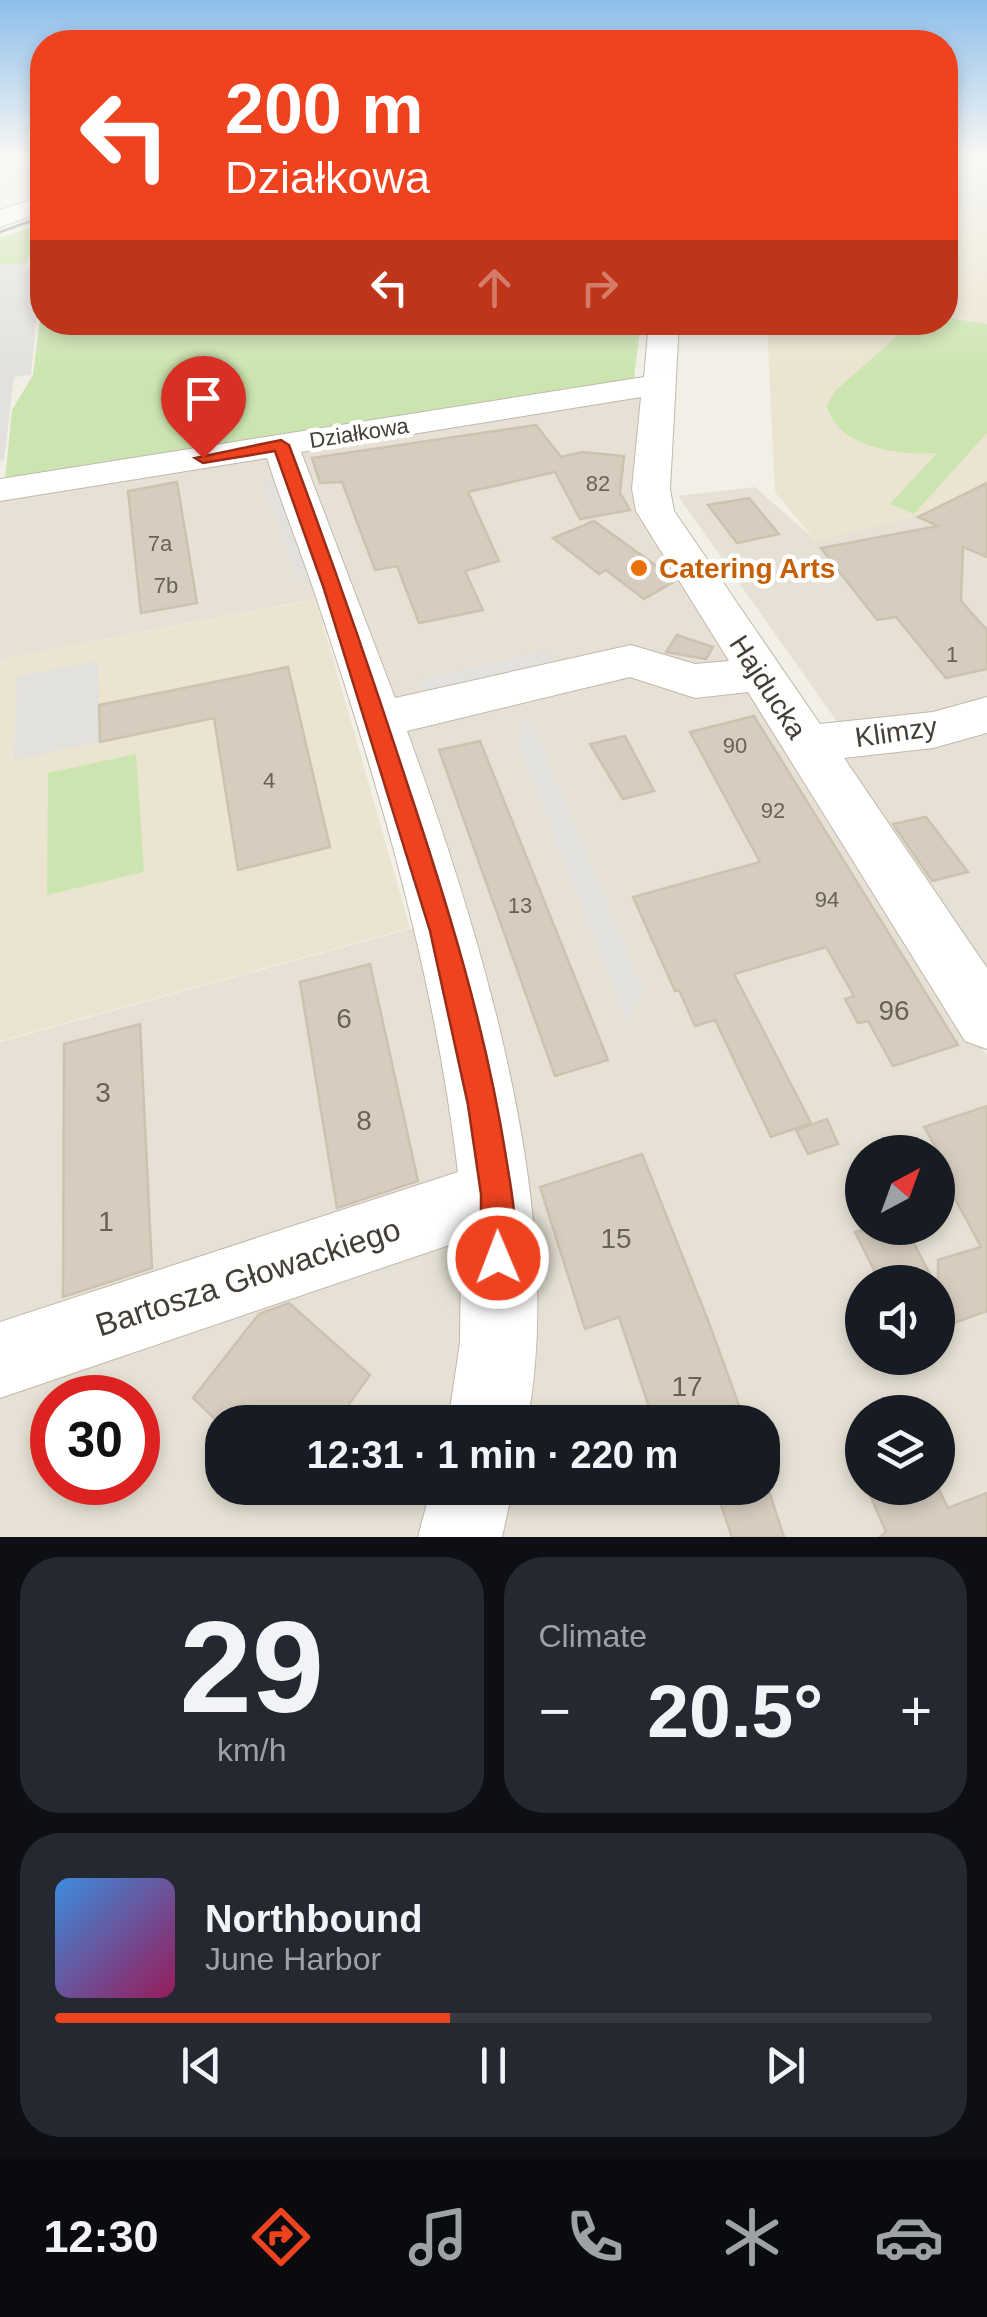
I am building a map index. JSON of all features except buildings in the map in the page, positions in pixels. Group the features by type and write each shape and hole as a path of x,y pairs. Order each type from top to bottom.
{"street":[{"name":"Hajducka","path":"663,335 650,489 655,511 987,1020"},
{"name":"Działkowa","path":"0,490 658,384"},
{"path":"281,445 378,720 443,931 483,1105 496,1194 499,1320 490,1405"},
{"path":"378,720 631,662 694,681 760,674"},
{"name":"Klimzy","path":"805,744 933,730 987,715"},
{"name":"Bartosza Głowackiego","path":"0,1360 496,1194"},
{"path":"460,1537 468,1505"}],"shaded area":[{"path":"958,230 987,230 987,483 916,516 815,540 775,492 768,335 958,335"},
{"path":"26,263 26,269 30,268 30,335 35,335 31,375 14,377 4,460 0,461 0,265"},
{"path":"643,395 636,488 987,1056 987,1537 486,1537 493,1505 780,1505 780,1405 512,1405 521,1318 298,458 306,450"},
{"path":"265,457 272,461 323,597 0,660 0,497"},
{"path":"280,479 317,577 297,582 263,482"},
{"path":"987,483 987,703 941,716 840,726 678,496 755,487 815,540 916,516"},
{"path":"316,599 410,928 0,1041 0,660"},
{"path":"549,650 558,666 425,697 418,680"},
{"path":"98,661 100,742 14,760 17,676"},
{"path":"530,716 644,990 628,1025 515,737"},
{"path":"987,728 987,988 836,753"},
{"path":"424,925 469,1169 0,1344 0,1042"},
{"path":"438,1229 466,1243 473,1362 465,1405 205,1405 205,1505 439,1505 430,1537 0,1537 0,1373"}],"green space":[{"path":"30,230 26,263 0,265 0,238"},
{"path":"958,320 987,324 987,433 914,514 890,504 937,453 889,451 857,440 833,420 827,406 834,392 898,335 958,335"},
{"path":"38,335 639,335 634,377 629,380 5,480 12,410 33,375"},
{"path":"136,754 144,872 47,895 48,773"}],"tram line":[{"path":"0,232 6,230"}],"place":[{"name":"Catering Arts","path":"639,568"}],"route":[{"path":"203,458 281,445 333,586 391,756 443,931 483,1105 496,1194 498,1258"}]}
